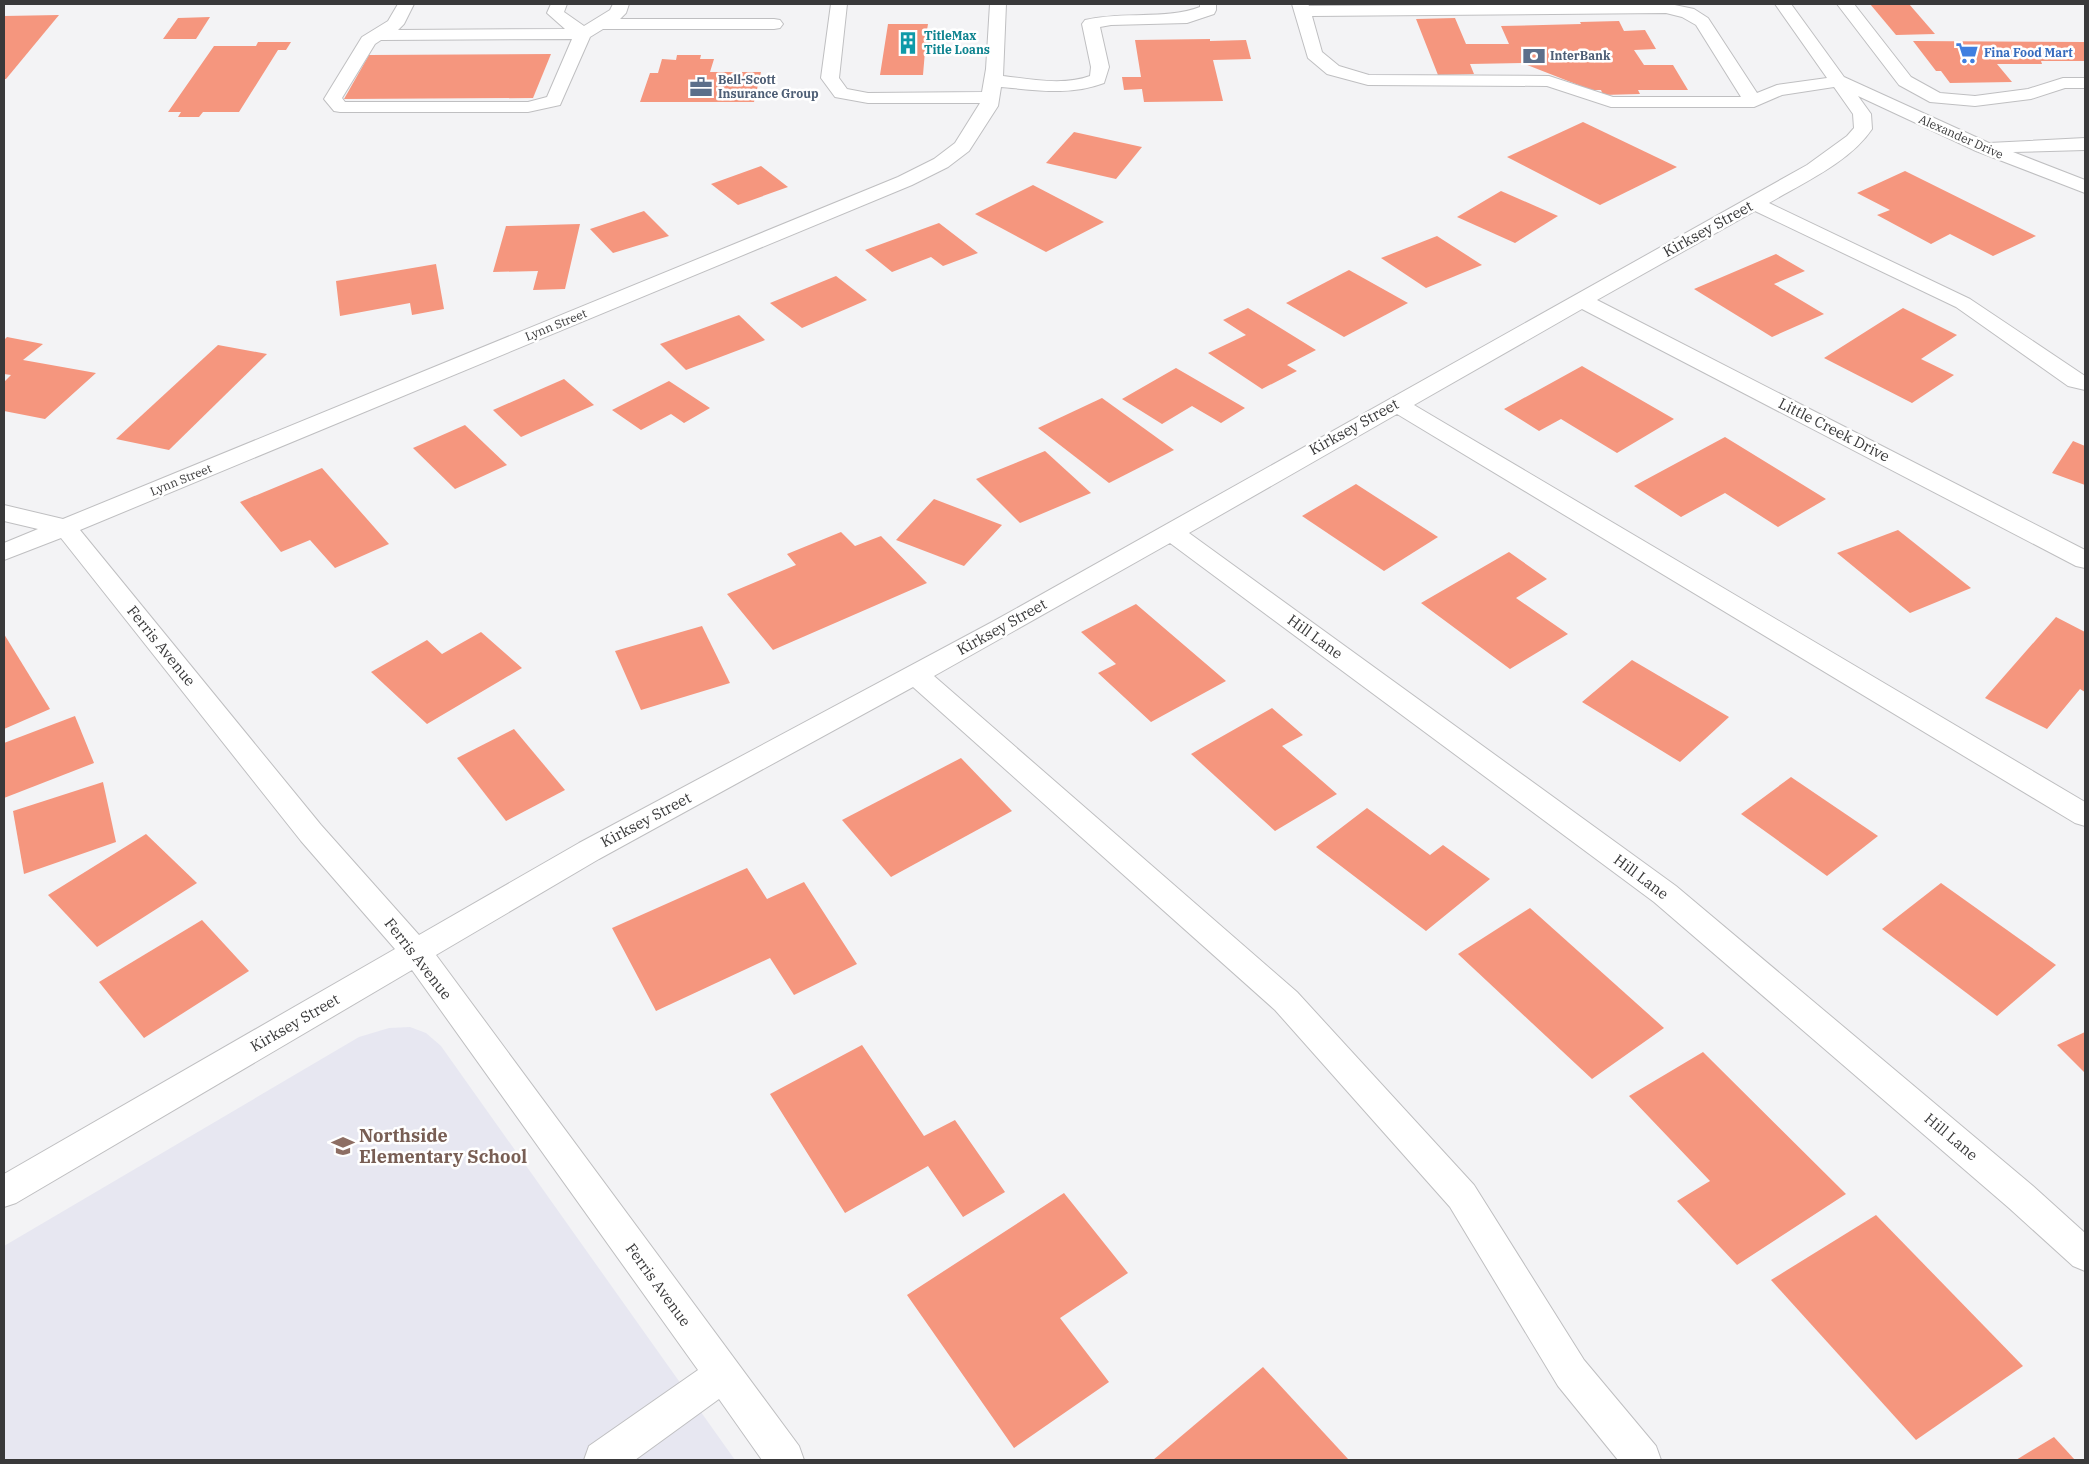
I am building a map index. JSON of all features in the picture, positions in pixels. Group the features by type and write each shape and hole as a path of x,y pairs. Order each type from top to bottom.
{"street":[{"path":"406,4 395,24 368,41 333,99 340,108 528,108 554,101 583,34"},
{"path":"559,4 555,13 583,34"},
{"path":"377,35 583,34 618,13 622,4"},
{"path":"839,4 830,78 841,93 868,98 1088,84 1098,79 1100,67 1091,24 1111,20 1187,18 1208,10 1208,4"},
{"name":"Lynn Street","path":"4,552 905,181 941,163 962,148 989,106 998,4"},
{"name":"Kirksey Street","path":"4,1192 589,851 916,674 1814,169 1854,140 1863,130 1862,114 1783,4"},
{"path":"1845,4 1905,81 1936,98 1976,101 2031,94 2063,84 2085,83"},
{"path":"1754,102 1702,22 1688,13 1666,8 1301,7 1314,54 1333,70 1368,80 1549,81 1611,102 1754,102 1776,90 1840,81"},
{"path":"599,24 704,17 774,24"},
{"name":"Alexander Drive","path":"1840,81 1983,147 2085,187"},
{"path":"1983,147 2085,144"},
{"path":"1754,203 1963,302 2076,380 2085,383"},
{"name":"Little Creek Drive","path":"1582,300 2085,560"},
{"path":"1396,404 2085,815"},
{"path":"4,513 65,527"},
{"name":"Ferris Avenue","path":"65,527 311,833 416,952 785,1460"},
{"name":"Hill Lane","path":"1170,531 1665,894 2021,1197 2085,1256"},
{"path":"916,674 1286,1001 1462,1196 1571,1373 1642,1460"},
{"path":"602,1460 723,1374"}],"shaded area":[{"name":"Northside Elementary School","path":"410,1027 426,1033 441,1046 735,1460 4,1460 4,1246 359,1037 389,1028"}],"building":[{"path":"1870,4 1909,4 1935,34 1896,35"},
{"path":"59,15 6,79 4,79 4,16"},
{"path":"210,17 196,39 163,39 178,18"},
{"name":"InterBank","path":"1455,18 1466,44 1509,44 1501,26 1619,21 1624,31 1645,30 1656,49 1634,50 1644,65 1673,65 1688,90 1638,90 1640,94 1603,95 1601,90 1591,90 1522,63 1470,64 1474,74 1438,75 1416,19"},
{"name":"TitleMax Title Loans","path":"888,24 928,24 926,36 932,36 931,51 925,51 923,75 880,75"},
{"path":"1210,39 1210,41 1246,40 1251,59 1213,60 1223,101 1144,102 1142,89 1124,90 1122,77 1141,77 1135,40"},
{"name":"Fina Food Mart","path":"1913,41 2085,42 2085,61 2041,61 2042,64 1997,64 2012,82 1950,83 1941,71 1936,71"},
{"path":"258,42 291,42 286,50 278,50 239,112 203,112 199,117 178,117 181,112 168,112 214,46 256,46"},
{"path":"551,54 533,98 344,99 369,55"},
{"name":"Bell-Scott Insurance Group","path":"677,55 701,55 700,59 714,59 710,72 761,72 754,102 640,102 650,73 658,73 662,59 676,60"},
{"path":"1583,122 1677,167 1600,205 1507,157"},
{"path":"1074,132 1142,147 1116,179 1046,163"},
{"path":"761,166 788,187 738,205 711,184"},
{"path":"1905,171 2036,236 1993,256 1950,234 1931,244 1877,215 1890,210 1857,193"},
{"path":"1033,185 1104,222 1046,252 975,214"},
{"path":"1501,191 1558,216 1515,243 1457,217"},
{"path":"644,211 669,236 613,253 590,229"},
{"path":"939,223 978,253 943,266 931,257 892,272 865,250"},
{"path":"580,224 565,289 533,290 538,271 493,272 506,226"},
{"path":"1437,236 1482,265 1426,288 1381,258"},
{"path":"1776,254 1805,271 1774,284 1824,314 1772,337 1694,289"},
{"path":"436,264 444,309 412,315 410,303 340,316 336,281"},
{"path":"1349,270 1408,303 1344,337 1286,303"},
{"path":"836,276 867,300 802,328 770,303"},
{"path":"1248,308 1316,350 1287,365 1297,371 1262,389 1208,353 1246,335 1223,320"},
{"path":"1903,308 1957,335 1921,359 1954,375 1912,403 1824,358"},
{"path":"739,315 765,340 686,370 660,344"},
{"path":"7,337 43,344 23,360 96,373 45,419 4,411 4,382 11,375 4,374 4,340"},
{"path":"218,345 267,354 169,450 116,439"},
{"path":"1582,366 1674,419 1617,453 1561,419 1539,431 1504,409"},
{"path":"1176,368 1245,408 1221,423 1192,406 1162,424 1122,399"},
{"path":"564,379 594,405 521,437 493,410"},
{"path":"669,381 710,408 684,423 671,414 641,430 612,410"},
{"path":"1102,398 1174,450 1109,483 1038,428"},
{"path":"465,425 507,465 455,489 413,448"},
{"path":"1725,437 1826,499 1778,527 1725,493 1681,517 1634,486"},
{"path":"2073,441 2085,446 2085,485 2052,473"},
{"path":"1045,451 1091,493 1020,523 976,479"},
{"path":"322,468 389,544 335,568 310,540 281,552 240,502"},
{"path":"1356,484 1438,537 1384,571 1302,516"},
{"path":"934,499 1002,525 964,566 896,540"},
{"path":"1898,530 1971,588 1910,613 1837,553"},
{"path":"841,532 855,546 881,536 927,583 773,650 727,594 796,565 787,554"},
{"path":"1509,552 1547,579 1516,598 1568,634 1510,669 1421,603"},
{"path":"1136,604 1226,681 1151,722 1098,673 1116,664 1081,632"},
{"path":"2056,617 2085,632 2085,692 2080,689 2047,729 1985,698"},
{"path":"702,626 730,683 641,710 615,651"},
{"path":"481,632 522,668 427,724 371,672 427,640 442,654"},
{"path":"4,634 50,709 4,729"},
{"path":"1632,660 1729,717 1680,762 1582,702"},
{"path":"1272,708 1303,735 1282,746 1337,794 1275,831 1191,754"},
{"path":"75,716 94,763 4,798 4,743"},
{"path":"514,729 565,790 506,821 457,758"},
{"path":"961,758 1012,811 891,877 842,820"},
{"path":"1791,777 1878,836 1827,876 1741,814"},
{"path":"103,782 116,842 24,874 13,811"},
{"path":"1367,808 1430,855 1443,845 1490,879 1426,931 1316,847"},
{"path":"146,834 197,883 97,947 48,895"},
{"path":"747,868 767,899 804,882 857,964 794,995 770,958 656,1011 612,928"},
{"path":"1941,883 2056,965 1997,1016 1882,929"},
{"path":"1530,908 1664,1028 1592,1079 1458,954"},
{"path":"202,920 249,971 144,1038 99,982"},
{"path":"2085,1032 2085,1073 2057,1045"},
{"path":"862,1045 924,1136 955,1120 1005,1192 963,1217 928,1166 845,1213 770,1094"},
{"path":"1703,1052 1846,1194 1737,1265 1677,1201 1710,1181 1629,1096"},
{"path":"1064,1193 1128,1273 1060,1318 1109,1382 1014,1448 907,1295"},
{"path":"1876,1215 2023,1366 1916,1440 1771,1280"},
{"path":"1263,1367 1349,1460 1153,1460"},
{"path":"2054,1437 2075,1460 2016,1460"}],"place":[{"name":"TitleMax Title Loans","path":"908,43"},
{"name":"Fina Food Mart","path":"1967,53"},
{"name":"InterBank","path":"1534,56"},
{"name":"Bell-Scott Insurance Group","path":"701,87"},
{"name":"Northside Elementary School","path":"343,1146"}]}
